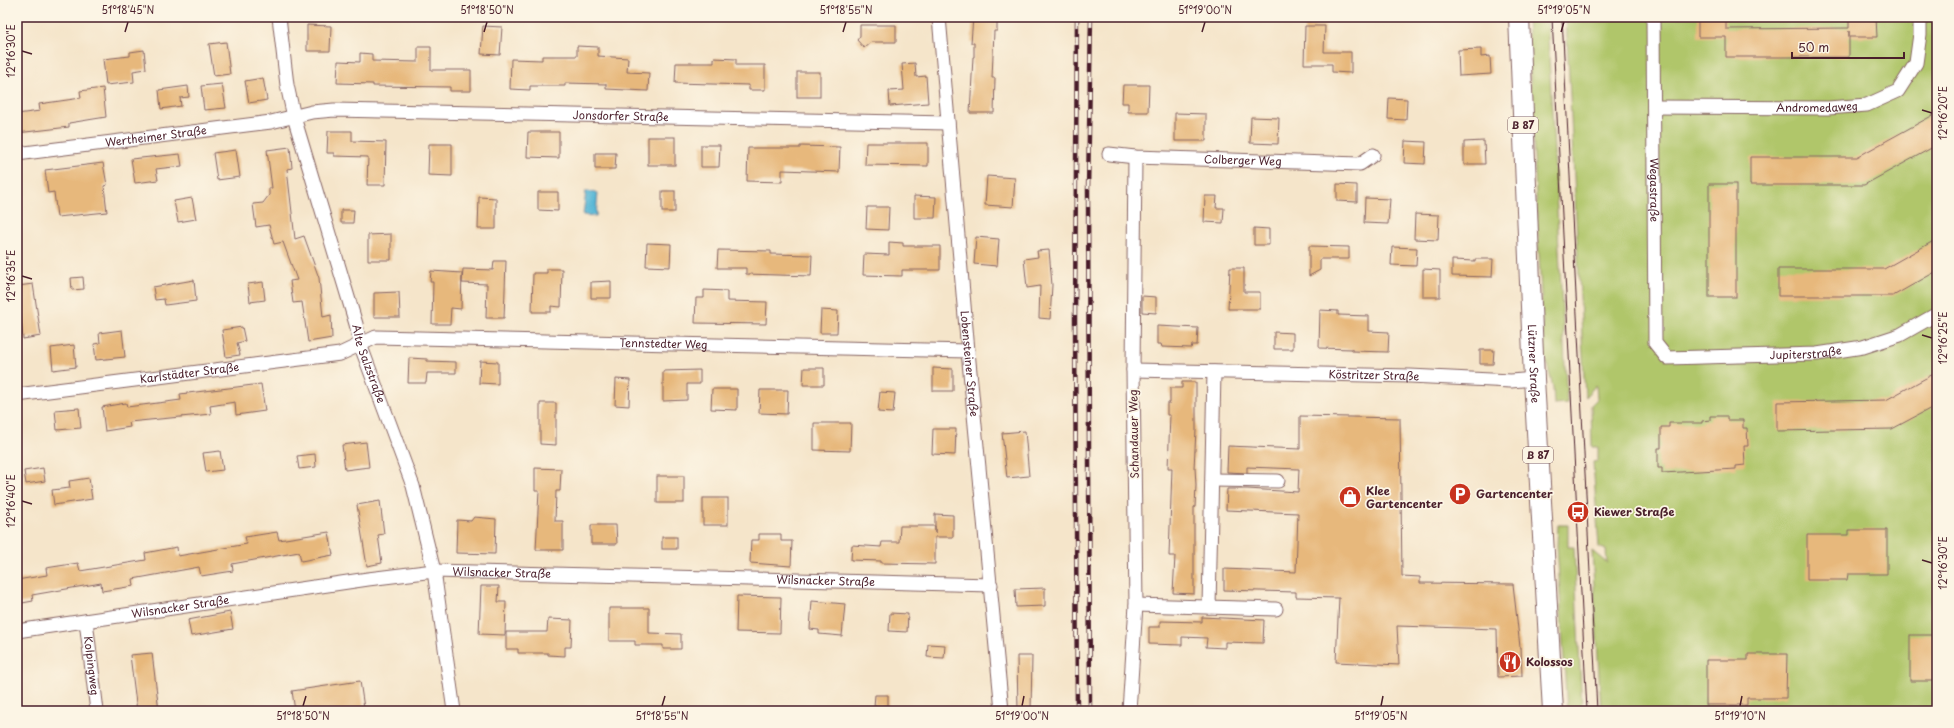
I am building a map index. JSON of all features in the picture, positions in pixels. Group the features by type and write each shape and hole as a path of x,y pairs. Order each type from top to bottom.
{"main road":[{"name":"Lützner Straße","path":"1519,17 1534,379 1553,711"}],"street":[{"name":"Alte Salzstraße","path":"279,17 287,84 294,117 356,324 360,344 413,486 434,571 454,711"},
{"name":"Lobensteiner Straße","path":"939,17 968,351 1002,711"},
{"name":"Wegastraße","path":"1653,17 1655,344 1667,358"},
{"name":"Andromedaweg","path":"1654,107 1828,108 1867,105 1898,91 1916,63 1920,34 1920,17"},
{"name":"Jonsdorfer Straße","path":"294,117 312,112 334,110 948,123"},
{"name":"Wertheimer Straße","path":"17,154 270,122 294,117"},
{"name":"Colberger Weg","path":"1109,154 1136,157 1360,164 1373,155"},
{"name":"Schandauer Weg","path":"1129,711 1136,605 1133,370 1136,157"},
{"name":"Jupiterstraße","path":"1667,358 1817,354 1863,348 1900,335 1937,314"},
{"name":"Tennstedter Weg","path":"360,344 376,337 968,351"},
{"name":"Karlstädter Straße","path":"17,395 340,354 360,344"},
{"name":"Köstritzer Straße","path":"1133,370 1410,376 1511,381 1534,379"},
{"path":"1209,607 1213,480 1214,372"},
{"path":"1213,480 1278,481"},
{"name":"Wilsnacker Straße","path":"17,631 368,579 434,571 991,585"},
{"path":"1136,605 1276,609"},
{"name":"Kolpingweg","path":"86,621 97,711"}],"green space":[{"path":"1527,17 1547,17 1567,403 1554,404 1553,387 1544,353"},
{"path":"1566,17 1937,17 1937,711 1601,711 1592,551 1607,563 1606,550 1599,547 1593,462 1598,461 1598,447 1592,447 1591,405 1597,399 1596,385 1585,397"},
{"path":"1558,525 1568,525 1568,547 1574,547 1582,711 1567,711 1557,545"}],"water":[{"path":"586,191 598,193 596,216 583,215"}],"building":[{"path":"973,17 997,17 997,31 994,31 992,78 995,78 994,113 970,113 974,57 974,43 971,43"},
{"path":"1698,17 1726,17 1726,29 1849,28 1849,17 1876,17 1877,37 1849,37 1849,57 1726,57 1726,37 1698,37"},
{"path":"307,25 331,26 330,51 307,51"},
{"path":"860,25 896,25 896,42 871,42 864,48 857,40 860,36"},
{"path":"483,26 502,27 500,55 481,54"},
{"path":"1305,26 1325,26 1324,52 1351,52 1351,73 1332,72 1332,64 1304,64"},
{"path":"226,42 230,74 214,76 209,44"},
{"path":"577,46 598,47 598,56 628,58 627,72 649,73 648,91 606,89 606,84 565,83 565,86 530,86 530,90 510,89 511,59 542,60 542,56 577,56"},
{"path":"418,47 431,47 431,70 471,70 471,91 450,91 450,87 373,86 373,84 337,83 338,61 360,62 360,53 372,54 372,61 418,62"},
{"path":"1481,49 1481,57 1490,56 1491,74 1459,76 1458,50"},
{"path":"144,50 146,69 133,71 134,82 106,85 103,59 130,56 130,52"},
{"path":"714,58 736,59 736,65 765,65 765,90 749,90 749,85 675,83 676,63 714,63"},
{"path":"915,63 916,77 926,76 928,103 890,106 889,91 904,90 902,64"},
{"path":"797,72 820,72 820,97 797,97"},
{"path":"263,78 267,100 249,103 245,81"},
{"path":"222,84 226,108 204,110 201,86"},
{"path":"1123,85 1149,85 1148,112 1128,112 1128,103 1122,103"},
{"path":"188,86 189,97 180,98 181,106 161,109 159,90"},
{"path":"103,88 106,117 69,123 69,127 17,133 17,114 40,111 39,104 81,98 80,91"},
{"path":"1389,98 1407,99 1406,120 1388,119"},
{"path":"1175,113 1206,114 1206,141 1175,141"},
{"path":"1937,113 1937,145 1864,185 1750,185 1750,157 1857,157"},
{"path":"1251,117 1279,118 1278,144 1250,143"},
{"path":"328,131 352,131 352,141 386,142 385,185 367,185 368,157 334,156 334,153 327,153"},
{"path":"528,132 559,132 559,158 527,157"},
{"path":"648,137 675,137 675,165 648,165"},
{"path":"1405,141 1426,142 1425,164 1404,163"},
{"path":"1484,141 1485,164 1464,164 1464,142"},
{"path":"866,143 928,143 928,166 865,165"},
{"path":"429,144 452,144 452,176 428,175"},
{"path":"701,145 720,145 719,167 701,167"},
{"path":"800,146 840,147 839,172 782,170 782,182 747,181 748,148 800,148"},
{"path":"290,147 292,168 287,169 295,239 304,236 319,278 323,317 331,315 332,338 308,342 302,302 293,303 290,281 297,280 283,242 274,244 269,225 256,227 253,204 263,203 269,195 269,188 272,188 267,150"},
{"path":"236,150 240,177 217,180 213,153"},
{"path":"595,153 616,153 615,169 595,169"},
{"path":"180,154 182,166 156,169 158,180 135,183 131,159"},
{"path":"103,163 107,185 104,186 107,212 57,217 54,192 48,193 45,170"},
{"path":"987,176 1015,178 1013,207 985,205"},
{"path":"1337,184 1357,185 1357,202 1337,201"},
{"path":"1709,184 1736,184 1736,297 1709,297"},
{"path":"662,191 675,191 675,212 662,212"},
{"path":"538,192 558,192 558,211 538,210"},
{"path":"914,196 936,197 935,218 914,218"},
{"path":"1205,196 1217,196 1216,208 1224,208 1223,223 1204,222"},
{"path":"479,197 496,198 496,229 478,229"},
{"path":"192,198 196,219 178,222 174,201"},
{"path":"1365,198 1390,199 1388,224 1364,223"},
{"path":"867,207 889,207 888,230 866,229"},
{"path":"341,210 354,210 353,223 341,223"},
{"path":"1415,214 1439,215 1438,240 1414,239"},
{"path":"1254,228 1269,229 1269,245 1254,245"},
{"path":"391,234 391,260 368,260 368,235"},
{"path":"976,237 999,239 997,266 974,264"},
{"path":"1937,239 1937,271 1893,296 1778,296 1778,269 1884,269"},
{"path":"889,242 903,243 903,246 940,246 940,270 902,270 902,276 863,275 864,254 889,255"},
{"path":"647,243 671,244 670,267 646,266"},
{"path":"1309,246 1349,247 1349,259 1320,259 1320,270 1309,276"},
{"path":"1392,247 1417,248 1416,266 1391,265"},
{"path":"718,250 771,251 771,254 812,255 811,276 746,274 746,268 717,268"},
{"path":"1049,250 1052,285 1050,319 1039,318 1040,286 1027,288 1024,259 1038,257 1037,251"},
{"path":"1475,259 1493,259 1492,277 1452,276 1452,260 1475,261"},
{"path":"494,261 506,261 504,318 486,318 487,284 462,283 463,269 493,270"},
{"path":"1230,268 1244,268 1244,292 1260,292 1260,309 1228,309"},
{"path":"547,269 562,269 561,307 551,306 551,312 532,312 533,273 547,273"},
{"path":"1423,269 1440,270 1440,297 1423,297"},
{"path":"431,271 462,273 461,309 451,308 450,324 432,324 433,282 430,282"},
{"path":"83,277 84,289 72,290 71,278"},
{"path":"194,280 196,301 165,305 164,299 155,300 153,287"},
{"path":"611,281 611,298 591,298 591,282"},
{"path":"263,282 265,300 250,302 248,284"},
{"path":"33,284 41,336 23,339 18,286"},
{"path":"704,290 727,291 727,301 767,302 766,324 695,323 696,298 704,298"},
{"path":"399,292 400,317 374,317 374,293"},
{"path":"1142,296 1156,297 1156,313 1142,312"},
{"path":"821,310 838,311 837,333 820,333"},
{"path":"1320,310 1338,311 1338,315 1369,316 1369,331 1389,332 1388,352 1319,348"},
{"path":"1157,326 1198,328 1197,345 1192,345 1191,348 1162,347 1161,344 1157,344"},
{"path":"242,327 245,341 237,343 240,355 226,357 222,330"},
{"path":"122,330 125,357 96,360 94,344 100,343 99,333"},
{"path":"1274,332 1293,333 1293,349 1274,349"},
{"path":"74,345 76,367 53,370 51,348"},
{"path":"1480,350 1494,350 1493,364 1480,364"},
{"path":"409,358 427,359 427,361 456,362 456,373 427,373 426,383 408,383"},
{"path":"480,361 498,362 498,384 479,383"},
{"path":"804,368 824,368 824,385 803,385"},
{"path":"933,368 953,369 953,391 933,391"},
{"path":"700,370 700,384 687,384 687,400 663,401 663,371"},
{"path":"1937,372 1937,405 1892,429 1777,431 1777,402 1886,400"},
{"path":"616,379 630,380 629,406 615,405"},
{"path":"1182,382 1196,382 1194,594 1173,593 1175,556 1169,556 1172,468 1168,468 1170,415 1167,415 1167,403 1170,403 1170,388 1182,388"},
{"path":"261,384 265,411 236,415 235,402 210,406 211,414 129,422 130,427 105,431 102,407 126,403 127,407 181,400 180,394"},
{"path":"712,389 737,389 737,410 711,409"},
{"path":"760,390 788,390 787,414 759,413"},
{"path":"880,392 895,393 893,413 878,412"},
{"path":"540,403 556,403 556,445 540,444"},
{"path":"79,408 81,428 57,430 55,410"},
{"name":"Klee Gartencenter","path":"1300,416 1400,418 1402,576 1420,577 1420,583 1513,584 1521,647 1522,676 1498,677 1497,629 1397,626 1399,665 1336,662 1339,598 1296,597 1296,592 1224,590 1224,569 1296,572 1298,513 1226,510 1227,489 1298,492 1299,469 1247,467 1247,473 1227,472 1228,446 1300,449"},
{"path":"1710,416 1727,416 1727,420 1743,420 1743,428 1747,428 1748,446 1744,446 1745,465 1736,466 1736,469 1662,473 1662,468 1658,468 1658,448 1661,448 1661,427 1669,427 1669,423 1702,423 1702,421 1710,420"},
{"path":"814,423 851,423 850,451 814,450"},
{"path":"933,429 956,429 955,455 932,454"},
{"path":"1025,431 1029,476 1007,478 1002,433"},
{"path":"366,442 369,467 345,470 342,445"},
{"path":"220,451 223,470 206,472 203,453"},
{"path":"315,454 316,467 299,469 297,456"},
{"path":"43,468 45,481 26,484 24,471"},
{"path":"535,468 561,469 560,491 556,491 555,521 563,521 563,550 536,550 539,491 535,491"},
{"path":"657,476 684,476 684,503 657,503"},
{"path":"89,478 92,499 54,505 52,490 70,488 69,481"},
{"path":"703,498 728,498 728,525 703,525"},
{"path":"380,501 384,534 378,535 382,563 367,566 357,505"},
{"path":"935,514 953,515 953,537 935,537 935,564 881,563 881,561 851,560 852,545 881,547 882,542 899,542 900,526 935,526"},
{"path":"474,517 496,519 495,554 456,553 457,520 471,521"},
{"path":"591,525 616,525 617,544 591,544"},
{"path":"1848,530 1887,530 1887,574 1848,574 1847,580 1807,580 1807,535 1848,535"},
{"path":"277,532 279,540 329,532 333,555 301,561 299,552 232,564 233,571 201,576 199,567 133,579 134,586 102,591 101,583 32,595 33,601 17,604 17,580 47,575 46,568 78,563 80,571 146,560 145,553 177,547 178,556 247,544 245,537"},
{"path":"759,534 781,534 781,541 792,541 791,566 750,563 751,540 759,540"},
{"path":"662,537 677,537 677,549 662,549"},
{"path":"481,586 499,586 498,602 506,602 505,635 479,634"},
{"path":"1045,588 1045,606 1016,607 1015,589"},
{"path":"737,596 781,597 780,633 736,632"},
{"path":"812,601 845,604 842,636 819,634 819,630 810,629"},
{"path":"609,608 649,608 649,633 681,634 681,649 663,649 663,645 635,645 635,641 609,641"},
{"path":"230,612 233,629 191,636 188,620"},
{"path":"890,613 908,614 907,632 889,631"},
{"path":"1202,617 1264,620 1263,643 1225,642 1225,648 1206,647 1207,638 1182,637 1182,645 1149,644 1149,627 1160,627 1160,621 1202,622"},
{"path":"548,619 572,620 571,647 565,647 565,656 548,655 548,653 518,653 518,649 506,649 506,632 547,632"},
{"path":"1910,635 1937,635 1937,681 1910,681"},
{"path":"928,644 945,645 944,658 927,657"},
{"path":"152,653 159,711 137,711 130,655"},
{"path":"1748,654 1787,654 1786,698 1747,698 1747,705 1706,705 1706,660 1748,660"},
{"path":"1017,656 1032,656 1031,711 1018,711"},
{"path":"360,681 364,708 360,709 361,711 295,711 292,691"},
{"path":"875,695 888,695 888,706 874,706"}],"tram line":[{"path":"1552,17 1587,711"},
{"path":"1562,17 1597,711"}],"railway":[{"path":"1077,17 1075,318 1077,711"},
{"path":"1090,711 1088,190 1091,17"}],"place":[{"name":"Gartencenter","path":"1460,494"},
{"name":"Klee Gartencenter","path":"1350,497"},
{"name":"Kiewer Straße","path":"1578,512"},
{"name":"Kolossos","path":"1510,662"}]}
